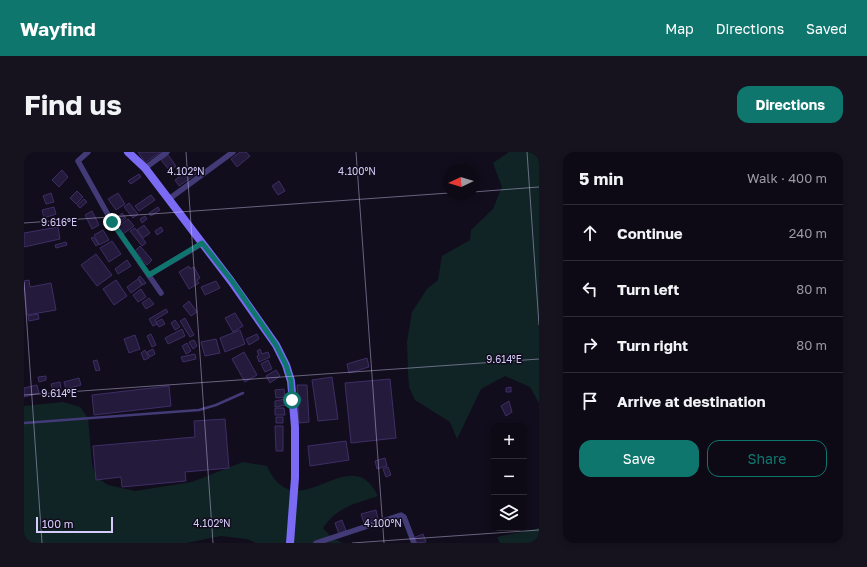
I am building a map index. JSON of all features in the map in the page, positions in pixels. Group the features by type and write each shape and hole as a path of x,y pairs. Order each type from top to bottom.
{"main road":[{"path":"128,152 145,168 232,281 276,345 288,370 291,381 296,427 295,478 290,543"}],"street":[{"path":"88,152 78,162 112,222 161,293"},
{"path":"145,168 167,152"},
{"path":"169,199 233,152"},
{"path":"149,275 202,243"},
{"path":"316,543 401,515 404,517 414,543"}],"lane":[{"path":"24,423 199,410 216,405 243,393"}],"green space":[{"path":"509,152 539,152 539,403 530,387 505,376 481,389 457,439 450,422 415,400 409,387 407,342 412,312 427,289 438,280 442,256 470,240 471,230 493,209 502,187 493,163"},
{"path":"63,402 80,407 88,418 92,464 96,477 108,485 135,491 192,482 243,462 267,466 279,484 293,490 308,489 338,478 353,476 366,480 378,496 341,510 323,528 332,538 343,543 256,543 247,539 221,536 186,543 24,543 24,406"},
{"path":"539,528 539,543 500,543 497,537 527,531"}],"building":[{"path":"138,152 161,152 145,163"},
{"path":"240,152 246,152 250,156 237,167 231,159"},
{"path":"168,155 176,166 170,171 161,160"},
{"path":"192,168 196,174 179,186 175,180"},
{"path":"62,170 68,177 59,187 52,180"},
{"path":"139,174 141,177 131,184 128,181"},
{"path":"279,181 285,191 278,195 272,186"},
{"path":"77,191 83,197 76,204 70,198"},
{"path":"51,193 54,202 46,204 43,196"},
{"path":"118,193 125,204 116,210 108,199"},
{"path":"151,195 155,200 139,211 135,206"},
{"path":"84,199 87,202 80,208 77,205"},
{"path":"129,203 138,214 133,218 124,207"},
{"path":"54,207 56,214 44,218 42,210"},
{"path":"158,207 160,210 151,216 149,213"},
{"path":"92,211 99,225 92,229 85,215"},
{"path":"122,213 126,218 118,225 114,221"},
{"path":"145,216 147,219 142,223 140,219"},
{"path":"128,219 134,226 123,234 118,227"},
{"path":"144,225 150,233 143,238 137,230"},
{"path":"58,227 60,239 24,247 24,233"},
{"path":"161,227 163,231 157,235 155,231"},
{"path":"135,228 146,243 142,246 130,231"},
{"path":"103,230 109,240 99,245 94,235"},
{"path":"93,237 99,244 96,246 91,238"},
{"path":"112,241 121,254 109,262 100,248"},
{"path":"66,242 67,245 56,248 55,245"},
{"path":"140,246 152,260 147,265 135,251"},
{"path":"96,254 112,275 97,286 81,265"},
{"path":"127,260 131,266 118,274 115,269"},
{"path":"189,266 190,269 194,267 200,278 197,280 199,283 189,289 179,272"},
{"path":"140,276 146,283 143,285 138,278"},
{"path":"138,279 142,285 131,293 127,287"},
{"path":"29,280 30,287 51,283 56,310 27,315 24,281"},
{"path":"116,280 127,296 114,305 103,289"},
{"path":"216,281 220,288 205,295 201,287"},
{"path":"141,289 146,297 138,302 133,295"},
{"path":"149,298 154,304 146,309 142,303"},
{"path":"189,301 197,312 191,316 183,306"},
{"path":"166,309 168,312 155,320 157,324 153,326 149,319"},
{"path":"235,313 243,326 233,332 225,318"},
{"path":"38,314 39,319 29,321 28,316"},
{"path":"185,318 194,335 190,337 180,321"},
{"path":"162,319 165,324 159,327 156,322"},
{"path":"175,320 180,327 175,330 171,323"},
{"path":"182,329 185,336 168,344 165,338"},
{"path":"240,330 245,344 225,352 220,338"},
{"path":"151,334 156,345 152,347 147,336"},
{"path":"257,334 259,339 249,345 246,339"},
{"path":"135,335 140,349 129,353 124,339"},
{"path":"216,339 220,353 205,356 201,342"},
{"path":"194,340 197,346 193,349 189,342"},
{"path":"187,343 191,351 186,354 182,346"},
{"path":"153,349 155,354 150,357 147,352"},
{"path":"260,349 262,354 268,352 270,357 259,362 257,356 259,355 257,351"},
{"path":"145,350 149,358 144,360 141,353"},
{"path":"244,352 257,375 245,382 232,359"},
{"path":"195,354 196,359 183,362 181,357"},
{"path":"367,358 369,367 349,373 347,364"},
{"path":"97,360 100,370 96,371 93,361"},
{"path":"268,360 272,369 265,372 261,364"},
{"path":"276,370 280,376 270,383 266,376"},
{"path":"46,376 46,380 39,382 38,377"},
{"path":"332,377 338,419 318,421 312,380"},
{"path":"79,378 81,385 66,389 64,382"},
{"path":"390,379 396,438 351,443 345,383"},
{"path":"60,382 61,389 53,391 51,384"},
{"path":"37,385 39,393 24,397 24,388"},
{"path":"297,385 307,385 309,422 299,423"},
{"path":"169,386 171,406 94,415 92,395"},
{"path":"511,387 511,392 506,392 506,388"},
{"path":"284,389 285,397 276,398 275,390"},
{"path":"285,399 286,405 275,407 275,401"},
{"path":"509,401 512,412 506,416 501,406"},
{"path":"275,408 284,408 285,415 275,415"},
{"path":"276,417 283,417 283,423 276,423"},
{"path":"225,419 229,468 185,472 186,481 122,487 121,477 96,480 93,446 195,437 194,421"},
{"path":"275,426 283,426 283,451 276,451"},
{"path":"346,441 349,460 310,466 308,446"},
{"path":"385,458 387,466 377,469 375,461"},
{"path":"388,467 391,475 386,477 383,469"},
{"path":"376,510 378,519 364,523 361,514"},
{"path":"342,520 346,531 339,534 335,523"},
{"path":"423,534 426,542 415,543 413,538"}],"route":[{"path":"112,222 149,275 202,243 232,281 276,345 286,365 291,381 292,400"}]}
